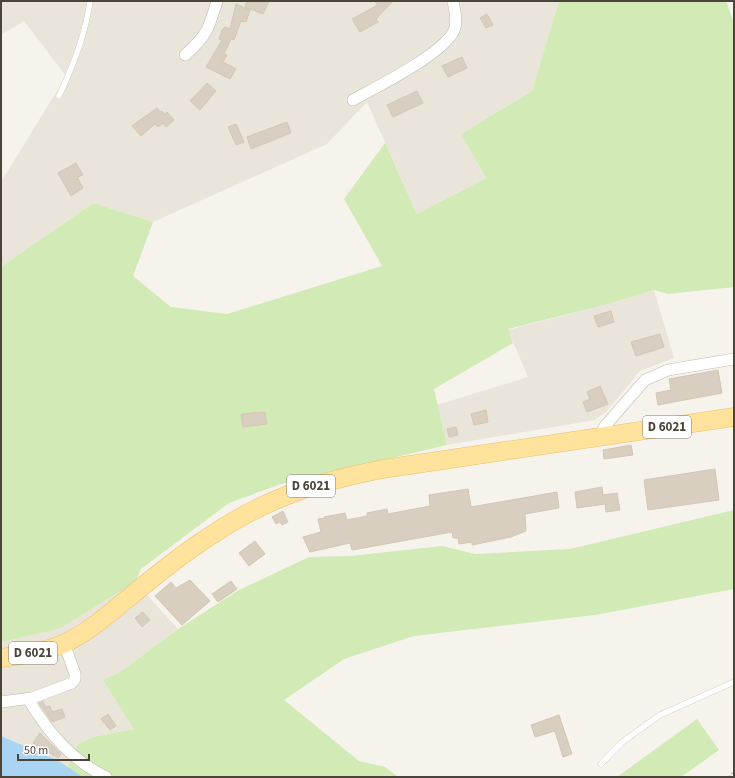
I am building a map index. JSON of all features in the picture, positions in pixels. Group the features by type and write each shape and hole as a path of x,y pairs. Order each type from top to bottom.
{"main road":[{"name":"D 6021","path":"1,658 43,651 64,643 109,614 206,538 269,501 345,476 600,436 734,417"}],"street":[{"path":"185,55 200,42 210,28 217,1"},
{"path":"353,100 430,56 447,41 455,29 456,18 454,1"},
{"path":"600,436 605,426 646,380 668,370 734,358"},
{"path":"1,702 28,699 72,683 75,679 75,674 64,643"},
{"path":"28,699 55,739 79,761 106,777"}],"lane":[{"path":"59,96 71,71 81,39 90,1"},
{"path":"601,764 622,742 660,715 734,682"}],"path":[{"path":"729,777 734,771"}],"shaded area":[{"path":"1,1 559,1 532,91 461,134 486,178 417,214 367,102 327,144 153,222 93,203 1,267 1,182 66,76 24,21 1,35"},
{"path":"654,290 674,358 640,371 607,411 595,420 447,445 437,405 528,377 508,330 608,304"},
{"path":"135,582 178,629 120,672 104,680 134,729 93,737 77,745 67,768 57,760 1,736 1,642 59,629"}],"green space":[{"path":"559,1 726,1 734,23 734,287 668,294 654,290 608,304 508,329 513,343 434,389 447,445 281,484 229,503 141,569 135,582 59,629 1,642 1,267 93,203 153,222 133,276 171,307 227,314 382,266 344,199 385,143 417,214 486,178 461,134 532,91"},
{"path":"734,510 734,589 595,615 414,636 344,659 284,700 359,761 385,767 398,777 83,777 67,768 77,745 93,737 134,729 103,680 120,672 178,629 239,590 309,557 351,556 442,546 475,554 570,549"},
{"path":"697,719 719,750 681,777 617,777"}],"water":[{"path":"1,736 57,760 83,777 1,777"}],"building":[{"path":"247,1 269,1 263,14 245,7"},
{"path":"374,1 393,1 376,19 378,22 360,32 352,19 378,5"},
{"path":"236,4 250,10 246,22 241,21 234,40 231,39 224,54 227,55 223,62 236,69 230,79 206,67 222,40 219,39 222,30 225,27 230,29"},
{"path":"487,14 493,25 486,28 480,18"},
{"path":"462,57 467,68 448,77 442,66"},
{"path":"207,83 216,91 200,110 190,101"},
{"path":"417,91 423,103 393,117 387,105"},
{"path":"157,108 160,112 162,111 165,114 167,112 174,120 166,127 163,123 158,127 155,124 141,136 132,126"},
{"path":"287,122 291,133 251,149 247,137"},
{"path":"236,124 244,142 236,145 228,127"},
{"path":"76,163 83,175 77,177 83,188 71,196 58,173"},
{"path":"611,311 614,322 598,327 594,316"},
{"path":"660,334 664,347 636,356 631,342"},
{"path":"718,370 722,393 658,405 656,393 671,390 669,379"},
{"path":"600,386 608,404 587,412 583,402 590,399 587,392"},
{"path":"486,410 488,422 474,425 471,414"},
{"path":"265,412 267,424 243,427 241,414"},
{"path":"456,427 458,435 449,437 447,429"},
{"path":"631,445 633,455 604,459 603,450"},
{"path":"715,469 719,500 648,510 644,480"},
{"path":"602,487 603,495 617,493 620,510 606,512 605,504 577,508 575,492"},
{"path":"468,489 471,507 557,492 559,508 525,514 526,531 511,537 472,545 472,542 459,544 458,538 453,538 452,532 352,550 350,543 310,552 303,537 321,532 318,519 325,518 324,517 345,513 347,520 367,516 367,513 387,509 388,514 430,506 429,495"},
{"path":"283,511 288,522 282,525 280,522 276,524 272,517"},
{"path":"255,541 265,554 249,566 239,553"},
{"path":"190,580 210,601 182,625 155,596 171,582 176,588"},
{"path":"231,581 237,589 218,602 212,594"},
{"path":"143,612 150,620 142,627 135,618"},
{"path":"43,701 45,707 50,706 52,712 62,709 65,717 52,722 39,703"},
{"path":"108,714 116,726 110,730 101,719"},
{"path":"559,715 572,754 563,757 555,731 535,737 531,725"},
{"path":"40,733 61,754 58,758 33,743"}]}
